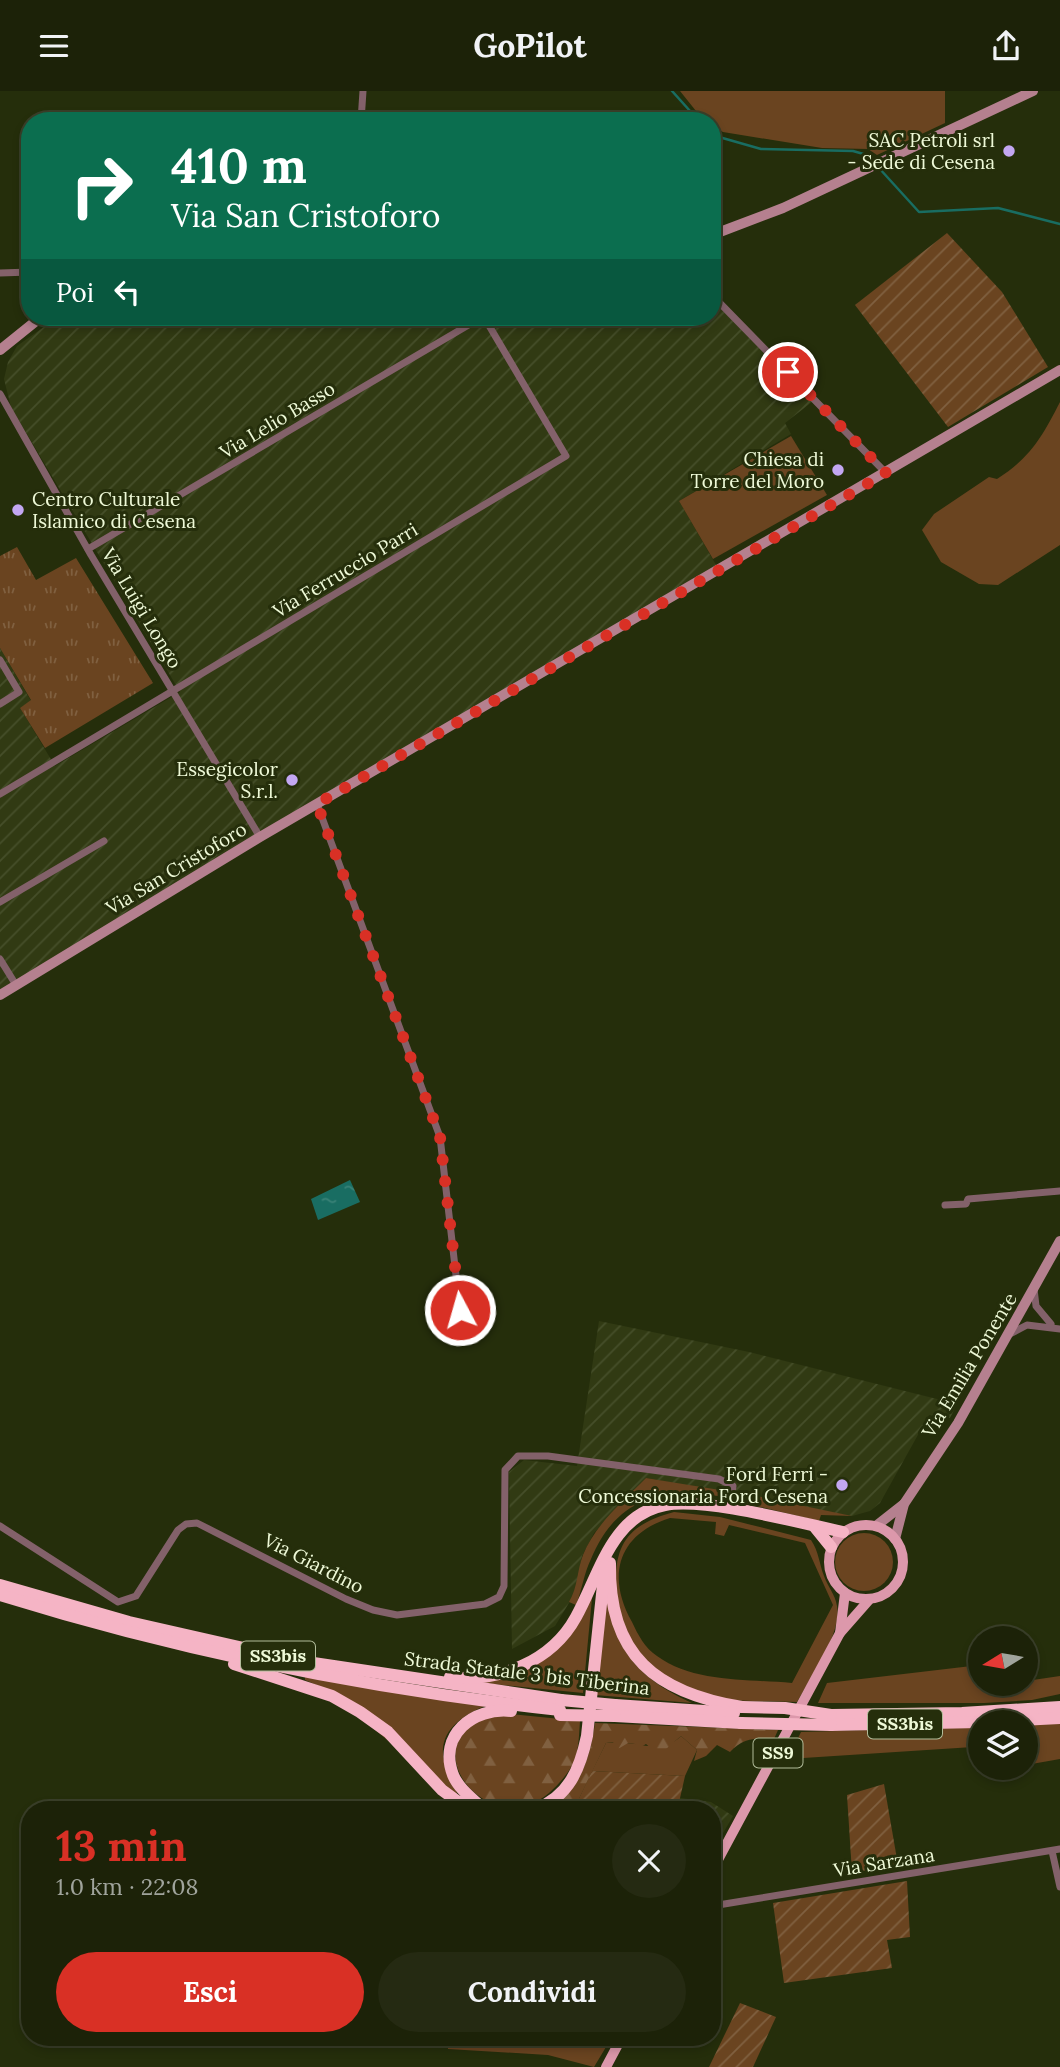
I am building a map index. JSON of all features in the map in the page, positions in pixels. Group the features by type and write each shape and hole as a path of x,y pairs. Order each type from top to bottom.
{"highway":[{"path":"376,1674 417,1672 459,1678 485,1677 510,1672 536,1660 558,1642 576,1618 611,1546 624,1527 643,1512 665,1505 691,1503 843,1532"},
{"path":"814,1526 831,1547"},
{"path":"611,1546 615,1612 622,1634 634,1654 651,1673 674,1689 741,1714 785,1708 831,1720"},
{"path":"553,1801 569,1786 582,1762 587,1736 600,1595 611,1546"},
{"name":"Strada Statale 3 bis Tiberina","path":"0,1585 200,1640 560,1708"},
{"name":"Strada Statale 3 bis Tiberina","path":"0,1595 198,1650 362,1682 560,1708 741,1714"},
{"path":"198,1650 332,1696 360,1712 388,1732 442,1790 457,1801"},
{"name":"SS3bis","path":"831,1720 1060,1707"},
{"path":"474,1801 463,1791 454,1776 450,1757 453,1739 462,1725 476,1714 501,1710 560,1708"},
{"name":"SS3bis","path":"1038,1719 1060,1718"},
{"name":"SS3bis","path":"831,1720 968,1722"}],"main road":[{"path":"876,1526 895,1539 903,1561 900,1577 888,1592 869,1600 845,1593 830,1573 831,1547 843,1532 853,1527 876,1526"},
{"name":"SS9","path":"840,1633 845,1593"},
{"name":"SS9","path":"721,1854 840,1633 869,1600"},
{"path":"606,2067 617,2046"}],"street":[{"path":"362,112 363,91"},
{"path":"721,232 772,213 863,172 1033,91"},
{"path":"0,273 21,274"},
{"path":"721,304 886,473"},
{"path":"0,349 29,326"},
{"name":"Via Lelio Basso","path":"88,549 468,326"},
{"name":"Via Ferruccio Parri","path":"0,794 566,456 488,326"},
{"name":"Via San Cristoforo","path":"0,995 260,837 1060,370"},
{"name":"Via Luigi Longo","path":"0,394 88,549 260,837"},
{"path":"0,660 19,692 0,704"},
{"path":"317,804 440,1137 460,1310"},
{"path":"0,902 104,841"},
{"path":"0,959 16,985"},
{"path":"945,1205 965,1203 968,1199 1060,1191"},
{"name":"Via Emilia Ponente","path":"876,1526 904,1504 958,1423 1060,1241"},
{"path":"1034,1289 1036,1306 1043,1322"},
{"path":"1022,1311 1057,1328"},
{"path":"1010,1334 1027,1325 1043,1322"},
{"name":"Via Giardino","path":"0,1526 118,1602 135,1596 178,1530 186,1524 197,1523 346,1599 397,1615 485,1604 499,1597 505,1586 505,1470 518,1455 548,1455 719,1479 733,1486 729,1510"},
{"name":"Via Emilia Ponente","path":"895,1539 904,1504"},
{"path":"1056,1850 1060,1887"},
{"name":"Via Sarzana","path":"721,1905 1056,1850"}],"shaded area":[{"path":"721,309 812,402 785,423 791,434 679,501 716,565 0,990 0,648 31,701 20,708 55,766 180,692 11,407 4,379 8,362 17,346 45,326 721,326"},
{"path":"599,1321 749,1352 957,1404 950,1418 929,1415 880,1503 870,1511 852,1516 646,1478 594,1533 582,1556 575,1593 555,1626 512,1649 509,1472 524,1460 577,1466"},
{"path":"680,1798 703,1801 679,1801"},
{"path":"721,1808 733,1816 721,1837"}],"green space":[{"path":"680,91 945,91 945,123 877,155 868,149 822,148 723,132 721,112 697,112"},
{"path":"947,233 1002,292 1048,367 948,427 855,305"},
{"path":"1060,402 1060,545 998,585 979,584 941,562 922,530 934,514 989,477 997,479 1019,463 1041,436"},
{"path":"791,436 827,495 713,559 679,501"},
{"path":"17,547 36,580 76,558 153,683 45,748 20,708 31,700 0,648 0,556"},
{"path":"646,1478 720,1490 718,1496 677,1494 658,1497 627,1511 601,1539 589,1564 576,1605 569,1602 588,1544 610,1514"},
{"path":"742,1493 852,1516 821,1515 819,1521 740,1502"},
{"path":"674,1512 720,1517 811,1540 836,1602 837,1617 824,1655 797,1702 737,1700 692,1692 680,1687 638,1653 625,1630 618,1605 618,1558 628,1537 636,1529","holes":["670,1518 716,1522 715,1534 724,1536 729,1525 805,1543 833,1605 792,1683 722,1678 672,1665 653,1653 642,1641 632,1622 624,1605 619,1573 628,1546 652,1525"]},
{"path":"864,1533 875,1535 888,1546 893,1562 891,1573 880,1586 864,1591 853,1589 840,1578 835,1562 837,1551 848,1538"},
{"path":"606,1577 613,1621 628,1654 653,1681 692,1703 595,1695"},
{"path":"593,1588 583,1693 474,1682 538,1662"},
{"path":"968,1666 968,1696 1038,1696 1038,1679 1060,1676 1060,1694 1032,1700 984,1703 818,1703 827,1683"},
{"path":"305,1677 487,1705 461,1719 444,1741 444,1761 458,1798 324,1688 305,1680"},
{"path":"501,1713 580,1721 575,1759 560,1782 549,1793 534,1801 489,1801 480,1797 464,1781 456,1762 458,1742 472,1725"},
{"path":"595,1723 778,1730 774,1739 750,1740 730,1752 717,1745 706,1756 694,1761 697,1750 681,1736 659,1755 646,1744 637,1749 635,1744 628,1743 618,1749 613,1742 606,1743 578,1801 559,1801 582,1773"},
{"path":"1060,1723 1060,1759 1038,1763 1038,1724"},
{"path":"968,1727 968,1747 788,1759 801,1732"},
{"path":"681,1736 697,1750 685,1776 592,1771 606,1743 655,1746 673,1742"},
{"path":"592,1771 685,1776 679,1801 578,1801"},
{"path":"884,1784 898,1865 852,1873 847,1795"},
{"path":"907,1881 910,1937 887,1940 892,1968 784,1983 773,1903"},
{"path":"740,2003 776,2017 753,2067 709,2067"},
{"path":"448,2046 607,2046 594,2067 548,2055 448,2049"}],"water":[{"path":"350,1180 360,1202 318,1220 311,1199"}],"waterway":[{"path":"672,91 691,112"},
{"path":"721,138 761,149 853,151 867,155 874,163"},
{"path":"879,168 919,212 998,208 1060,224"}],"place":[{"name":"SAC Petroli srl - Sede di Cesena","path":"1009,151"},
{"name":"Chiesa di Torre del Moro","path":"838,470"},
{"name":"Centro Culturale Islamico di Cesena","path":"18,510"},
{"name":"Essegicolor S.r.l.","path":"292,780"},
{"name":"Ford Ferri - Concessionaria Ford Cesena","path":"842,1485"}],"route":[{"path":"460,1310 440,1137 317,804 886,473 788,372"}]}
